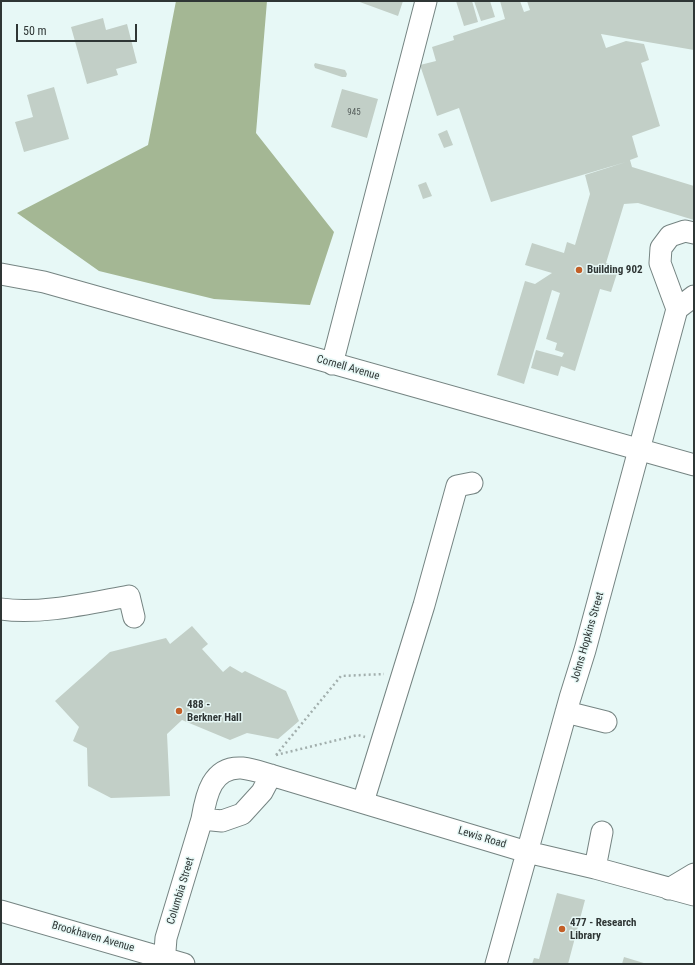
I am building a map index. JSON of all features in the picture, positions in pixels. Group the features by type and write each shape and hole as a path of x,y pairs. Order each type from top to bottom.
{"street":[{"path":"332,364 426,1"},
{"path":"694,234 686,232 670,236 661,248 660,263 677,309 694,296"},
{"name":"Cornell Avenue","path":"1,274 44,282 694,465"},
{"name":"Johns Hopkins Street","path":"496,964 640,450 677,309"},
{"path":"363,802 404,673 457,486 472,483"},
{"path":"1,608 14,611 58,608 129,596 134,617"},
{"path":"566,712 606,722"},
{"name":"Lewis Road","path":"222,771 241,768 267,774 527,852 595,868 694,895"},
{"name":"Columbia Street","path":"171,962 166,938 202,818 205,800 213,781 222,771"},
{"path":"202,818 222,821 242,814 262,792 267,774"},
{"path":"595,868 602,832"},
{"path":"669,889 694,874"},
{"name":"Brookhaven Avenue","path":"1,911 171,962"}],"path":[{"path":"267,774 276,755 340,676 404,673"},
{"path":"276,755 358,735 382,742"}],"green space":[{"path":"176,1 267,1 256,133 334,232 310,305 214,299 99,271 17,213 148,145"}],"building":[{"path":"357,1 403,1 398,16"},
{"path":"456,1 472,1 478,22 464,26"},
{"path":"474,1 490,1 495,17 481,21"},
{"path":"500,1 520,1 524,12 530,10 527,1 694,1 694,50 601,34 606,48 626,41 644,44 649,60 641,63 660,126 632,136 638,157 630,160 632,167 694,186 694,220 638,203 624,204 606,263 619,267 611,292 600,289 575,371 561,366 558,376 531,368 536,350 562,357 564,353 555,350 557,343 546,339 560,293 552,290 524,384 497,375 525,281 535,284 552,273 525,265 532,243 564,253 567,242 575,245 590,194 585,175 626,162 491,202 459,108 437,116 420,65 436,61 432,47 454,40 453,36 505,19"},
{"path":"103,18 106,30 127,24 137,63 116,69 118,75 87,84 71,27"},
{"path":"315,63 345,70 347,74 346,77 315,68"},
{"path":"54,87 69,139 24,152 15,122 33,117 27,95"},
{"path":"342,89 378,99 367,138 331,127"},
{"path":"447,130 453,145 444,148 438,134"},
{"path":"426,182 432,196 423,199 418,185"},
{"name":"488 - Berkner Hall","path":"192,626 208,644 202,649 223,672 230,666 242,673 245,671 286,691 299,721 278,739 247,733 230,740 182,720 167,734 170,796 111,798 88,786 87,748 73,741 79,727 55,701 110,652 166,638 170,644"},
{"name":"477 - Research Library","path":"557,893 585,900 568,964 532,964 534,958 539,959"},
{"name":"477 - Research Library","path":"624,957 647,964 622,964"}],"place":[{"name":"Building 902","path":"579,270"},
{"name":"488 - Berkner Hall","path":"179,711"},
{"name":"477 - Research Library","path":"562,929"}]}
